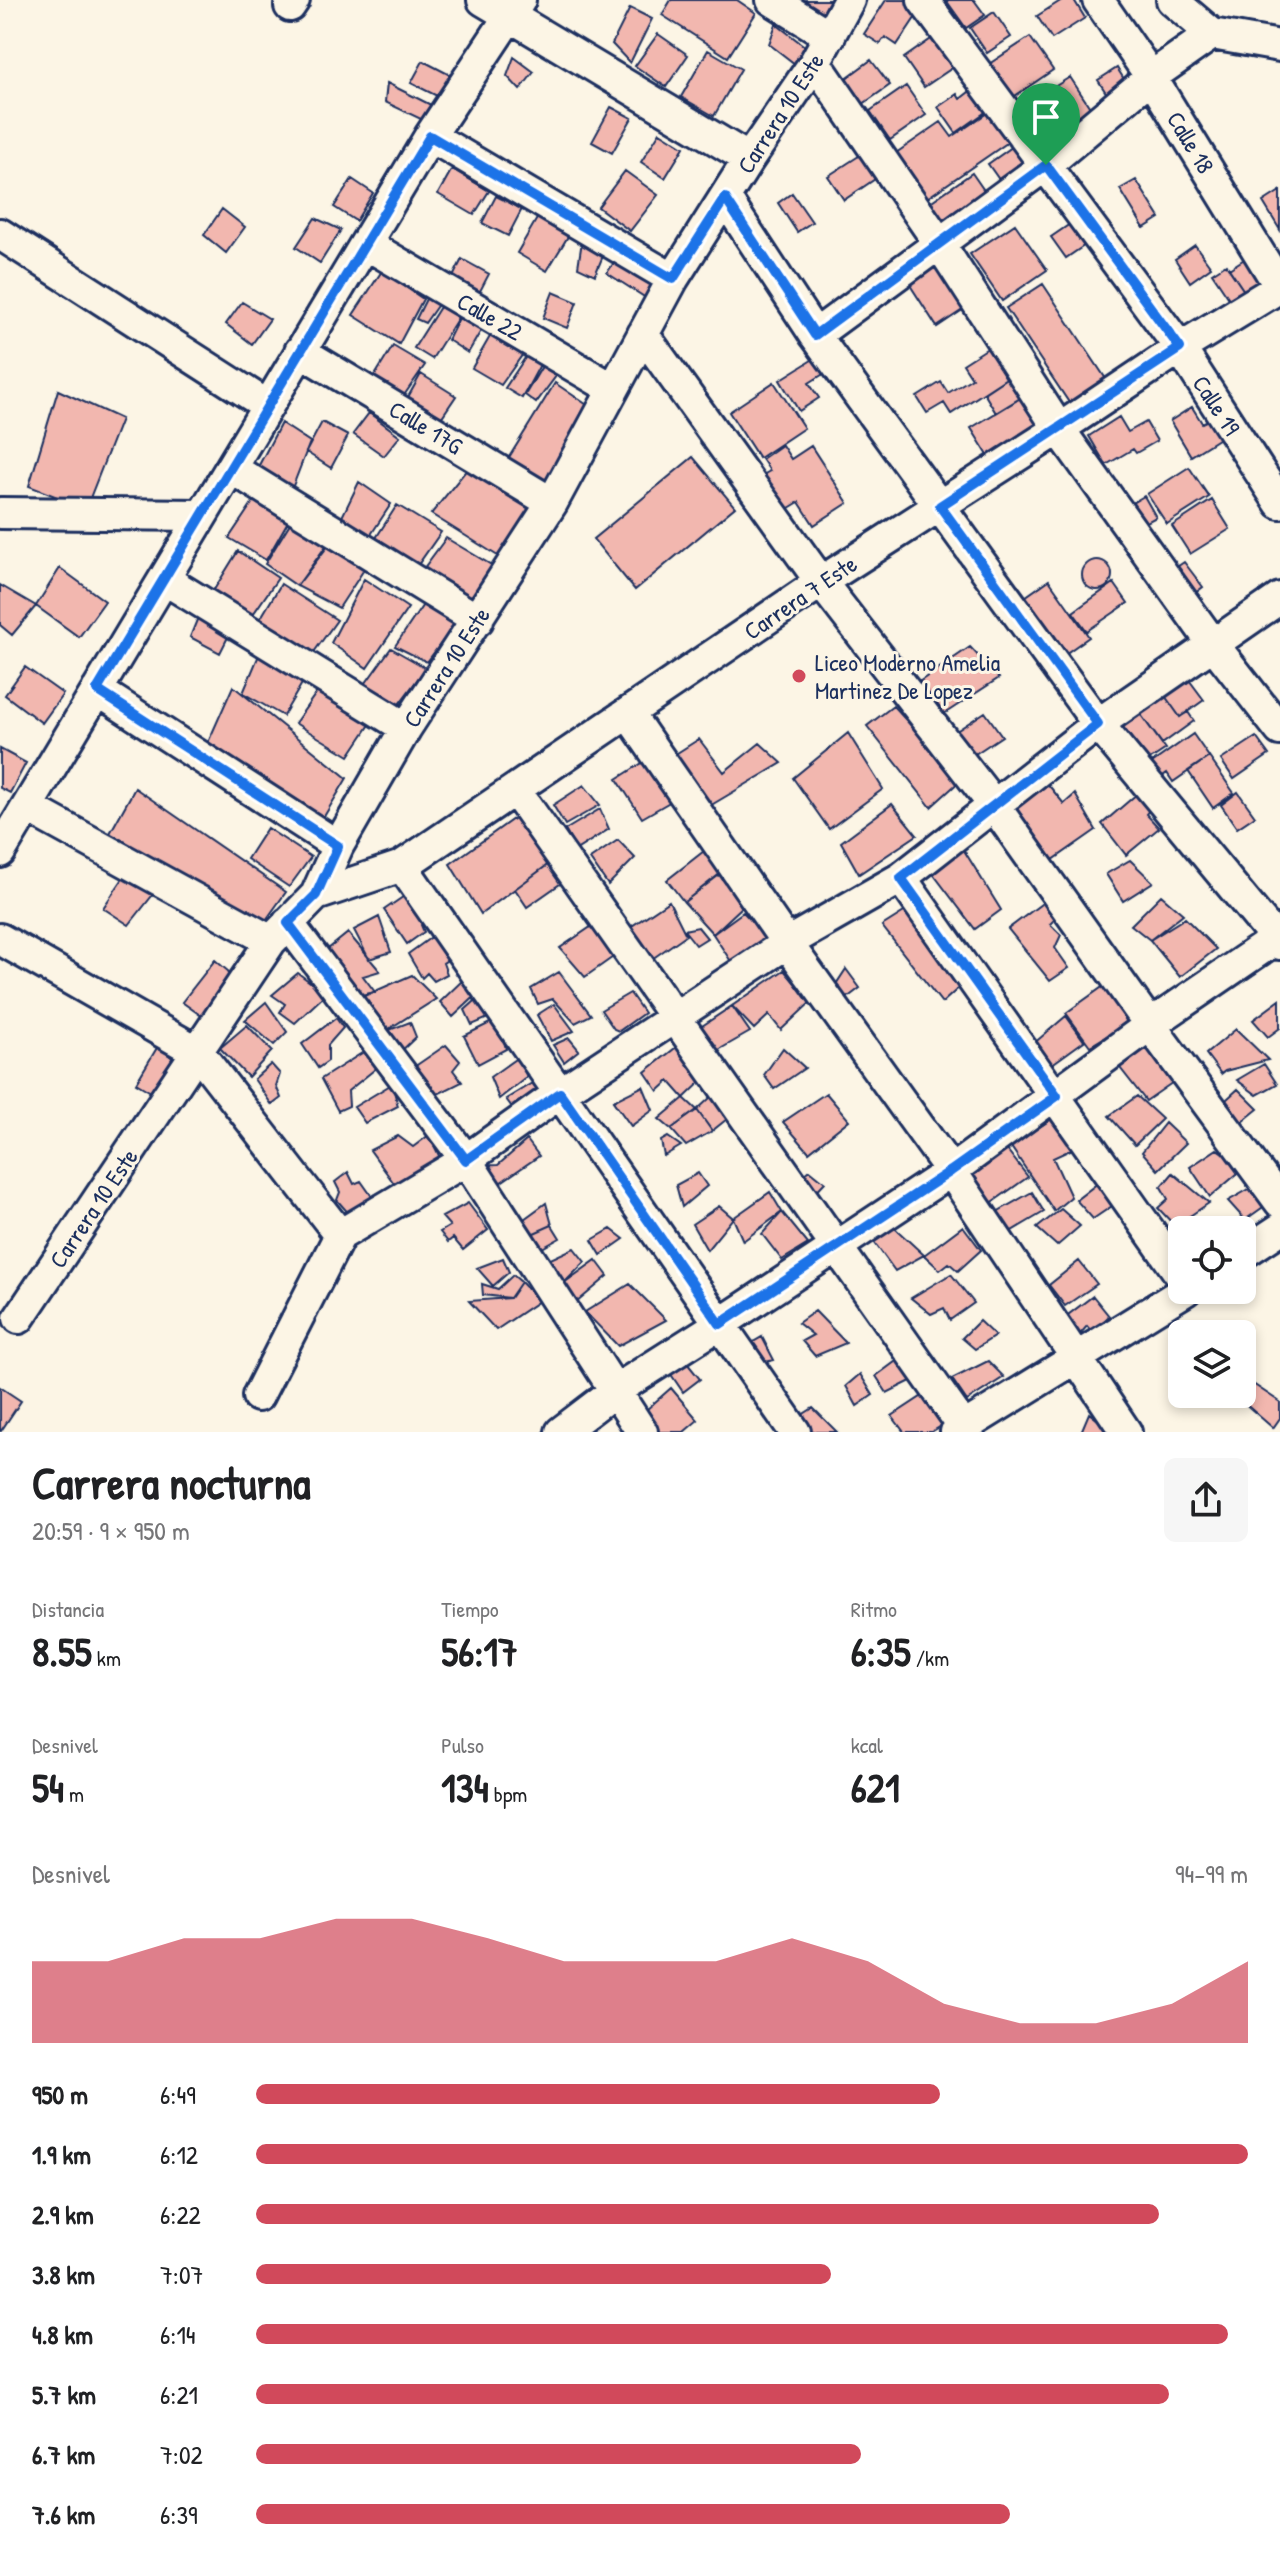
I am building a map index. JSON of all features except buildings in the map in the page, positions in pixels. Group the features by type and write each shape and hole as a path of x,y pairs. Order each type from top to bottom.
{"street":[{"path":"483,0 514,8 749,159"},
{"path":"772,0 830,36"},
{"name":"Carrera 10 Este","path":"19,1318 279,932 316,895 338,846 406,728 552,503 673,279 815,62 849,0"},
{"name":"Calle 19","path":"923,0 1180,348 1280,503"},
{"name":"Calle 18","path":"1098,0 1151,77 1280,287"},
{"path":"1172,0 1212,34 1280,46"},
{"path":"0,852 430,136 514,8"},
{"path":"815,335 1046,165 1151,77 1212,34"},
{"path":"815,62 939,243 1059,429 1213,644 1280,730"},
{"path":"430,136 673,279"},
{"path":"561,1432 616,1390 951,1171 1150,1025 1279,940 1098,724 815,335 725,198"},
{"path":"0,234 268,406"},
{"name":"Calle 22","path":"366,244 613,389"},
{"name":"Carrera 7 Este","path":"316,895 402,866 821,582 1180,348 1280,287"},
{"path":"643,334 821,582 993,804 1280,1202"},
{"name":"Calle 17G","path":"300,351 552,503"},
{"path":"231,468 478,620"},
{"path":"0,513 202,515"},
{"path":"164,579 406,728"},
{"path":"258,1396 340,1235 466,1160 560,1093 787,943 901,878 1098,724 1280,598"},
{"path":"97,690 338,846"},
{"path":"628,713 787,943 951,1171 1126,1432"},
{"path":"515,790 838,1247 963,1430 1168,1301"},
{"path":"27,807 279,932 466,1160 642,1432"},
{"path":"402,866 795,1432"},
{"path":"901,878 1168,1257"},
{"path":"0,939 198,1052 340,1235"},
{"path":"1256,1245 1280,1229"}],"place":[{"name":"Liceo Moderno Amelia Martinez De Lopez","path":"799,676"}],"route":[{"path":"430,136 673,279 725,198 815,335 1046,165 1180,348 940,506 1098,724 901,878 1057,1096 951,1171 720,1324 560,1093 466,1160 288,923 316,895 338,846 97,690 430,136"}]}
